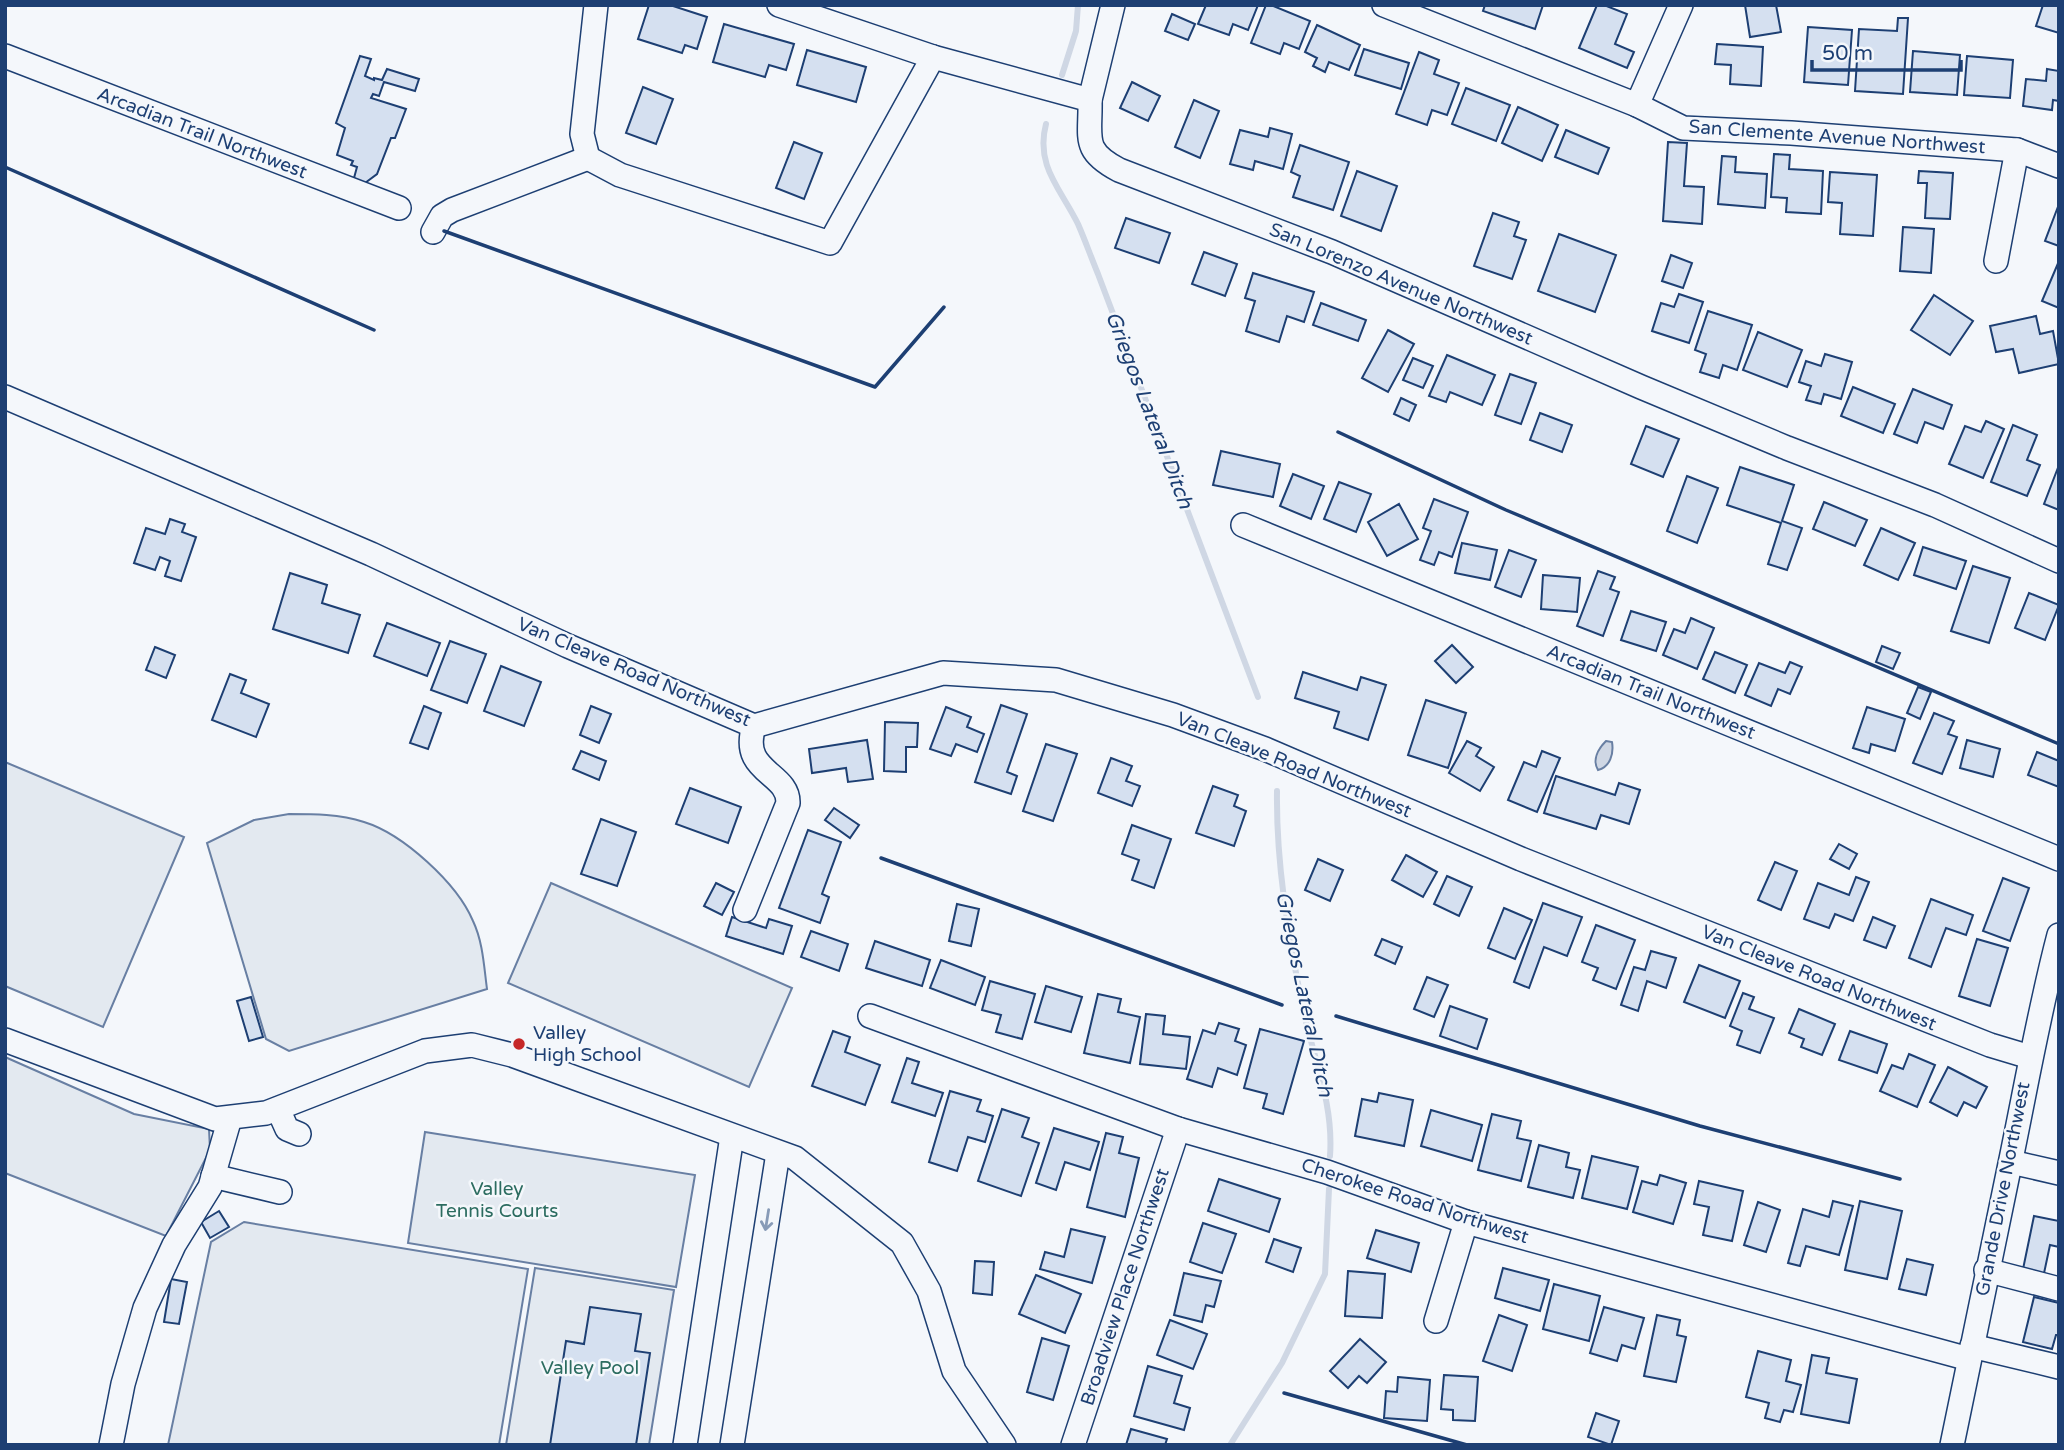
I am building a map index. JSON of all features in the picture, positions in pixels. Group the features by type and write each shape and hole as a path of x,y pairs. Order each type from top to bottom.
{"street":[{"path":"588,158 583,134 596,5"},
{"path":"779,5 933,57 1090,100 1113,5"},
{"name":"San Clemente Avenue Northwest","path":"1384,5 1433,14 1683,128 2017,150 2059,166"},
{"path":"1637,105 1681,5"},
{"name":"Arcadian Trail Northwest","path":"5,56 399,208"},
{"path":"433,232 442,216 452,210 588,158 620,175 830,243 933,57"},
{"name":"San Lorenzo Avenue Northwest","path":"1090,100 1091,149 1102,161 1119,170 1332,253 1787,448 1934,505 2059,561"},
{"path":"1996,261 2017,150"},
{"name":"Van Cleave Road Northwest","path":"5,397 371,554 568,646 754,726 943,673 1056,680 1173,715 1265,749 1534,864 1965,1035 2030,1057"},
{"name":"Arcadian Trail Northwest","path":"1243,525 2059,859"},
{"path":"745,910 788,803 787,793 756,761 750,748 754,726"},
{"name":"Grande Drive Northwest","path":"1952,1445 2030,1057 2057,947"},
{"name":"Cherokee Road Northwest","path":"870,1016 1178,1129 1327,1172 1466,1222 1970,1352 2059,1367"},
{"path":"5,1040 205,1116 230,1118 266,1113 425,1051 472,1045 512,1055 795,1158 902,1242 929,1291 954,1371 1004,1445"},
{"path":"278,1108 287,1129 299,1134"},
{"path":"111,1445 123,1384 145,1308 174,1245 210,1187 230,1118"},
{"name":"Broadview Place Northwest","path":"1073,1445 1178,1129"},
{"path":"685,1445 732,1136"},
{"path":"732,1445 778,1153"},
{"path":"2011,1162 2059,1173"},
{"path":"213,1176 280,1192"},
{"path":"1436,1321 1466,1222"},
{"path":"1986,1270 2059,1289"}],"green space":[{"path":"5,762 184,837 103,1027 5,986"},
{"path":"289,814 336,816 364,822 395,837 427,862 455,891 473,921 481,946 487,989 289,1051 266,1039 207,843 254,820"},
{"path":"551,883 792,988 749,1087 508,983"},
{"path":"5,1057 134,1114 209,1129 210,1150 166,1236 5,1173"},
{"name":"Valley Tennis Courts","path":"425,1132 695,1175 676,1287 408,1243"},
{"path":"244,1222 528,1269 499,1445 168,1445 211,1242"},
{"name":"Valley Pool","path":"535,1268 674,1290 649,1445 506,1445"}],"shaded area":[{"path":"1606,741 1612,742 1612,755 1606,766 1598,770 1597,755"}],"building":[{"path":"649,5 670,5 707,17 697,49 685,45 682,53 638,39"},
{"path":"1206,5 1258,5 1248,30 1233,24 1229,35 1198,24"},
{"path":"1266,5 1310,21 1299,49 1284,43 1280,54 1251,43"},
{"path":"1485,5 1543,5 1535,29 1483,11"},
{"path":"1597,5 1627,14 1615,44 1634,52 1627,68 1579,48"},
{"path":"1745,5 1776,5 1781,32 1750,37"},
{"path":"2043,5 2059,5 2059,33 2036,26"},
{"path":"1172,14 1195,24 1188,40 1165,31"},
{"path":"1898,18 1908,18 1903,94 1855,91 1859,29 1897,31"},
{"path":"724,24 794,44 786,70 769,65 765,77 713,62"},
{"path":"1317,25 1360,45 1349,70 1329,62 1325,72 1313,66 1317,58 1305,52"},
{"path":"1808,27 1852,30 1848,85 1804,82"},
{"path":"1717,44 1763,47 1761,86 1730,84 1731,65 1715,64"},
{"path":"1364,49 1409,63 1401,89 1355,75"},
{"path":"807,50 866,67 856,102 797,85"},
{"path":"1913,51 1960,55 1957,95 1910,92"},
{"path":"1419,52 1439,60 1434,74 1459,83 1447,115 1432,110 1427,125 1396,114"},
{"path":"360,56 371,59 365,76 374,80 382,80 387,69 419,79 415,91 384,82 379,96 373,94 371,98 406,109 377,174 361,186 354,178 357,167 351,165 353,161 337,155 345,128 336,123"},
{"path":"1967,56 2013,60 2010,98 1964,95"},
{"path":"2047,69 2059,71 2059,101 2053,100 2052,110 2023,106 2026,79 2046,81"},
{"path":"1132,82 1160,96 1148,121 1120,108"},
{"path":"643,87 673,99 656,144 626,133"},
{"path":"1466,88 1510,105 1496,141 1452,124"},
{"path":"1194,100 1219,111 1200,158 1175,147"},
{"path":"1518,107 1558,125 1542,161 1502,143"},
{"path":"1270,128 1292,134 1283,169 1255,161 1253,170 1230,164 1240,130 1268,137"},
{"path":"1566,130 1609,148 1598,174 1555,157"},
{"path":"794,142 822,153 804,199 776,188"},
{"path":"1668,142 1687,143 1684,186 1704,187 1702,224 1663,221"},
{"path":"1300,145 1349,162 1333,210 1293,197 1300,176 1291,172"},
{"path":"1774,154 1790,155 1789,169 1823,171 1821,214 1786,212 1787,198 1771,197"},
{"path":"1722,156 1736,157 1735,172 1767,174 1765,208 1718,204"},
{"path":"1357,171 1397,186 1381,231 1341,216"},
{"path":"1919,171 1953,173 1950,219 1925,218 1927,183 1918,183"},
{"path":"1830,172 1877,175 1873,236 1840,234 1842,203 1828,202"},
{"path":"2059,204 2059,246 2045,241"},
{"path":"1493,213 1519,222 1514,236 1526,240 1512,279 1474,266"},
{"path":"1126,218 1170,233 1159,263 1115,248"},
{"path":"1903,227 1934,229 1931,273 1900,271"},
{"path":"1559,234 1616,255 1595,312 1538,291"},
{"path":"1204,252 1237,264 1225,296 1192,284"},
{"path":"1671,255 1692,263 1683,288 1662,281"},
{"path":"2059,261 2059,308 2042,301"},
{"path":"1253,273 1314,292 1304,322 1287,316 1279,342 1246,331 1255,301 1245,298"},
{"path":"1679,294 1703,302 1689,343 1652,331 1661,303 1674,307"},
{"path":"1934,295 1973,321 1950,355 1911,330"},
{"path":"1321,303 1366,320 1358,341 1313,325"},
{"path":"1708,311 1752,325 1737,370 1723,365 1719,378 1700,372 1706,354 1695,350"},
{"path":"2036,316 2040,334 2053,331 2059,364 2019,373 2013,349 1996,352 1990,326"},
{"path":"1388,330 1414,344 1388,392 1362,378"},
{"path":"1758,332 1802,350 1787,387 1743,370"},
{"path":"1825,354 1852,362 1841,399 1824,394 1821,404 1806,400 1811,386 1799,382 1806,361 1821,366"},
{"path":"1447,355 1495,375 1482,405 1450,392 1446,402 1429,396"},
{"path":"1413,358 1433,366 1423,388 1403,380"},
{"path":"1510,374 1536,383 1521,424 1495,415"},
{"path":"1853,387 1895,404 1883,433 1841,416"},
{"path":"1913,389 1952,405 1943,429 1925,422 1917,443 1894,434"},
{"path":"1401,398 1416,405 1409,421 1394,414"},
{"path":"1540,413 1572,425 1562,452 1530,440"},
{"path":"1986,421 2004,429 1983,478 1949,464 1965,426 1981,432"},
{"path":"2013,425 2037,435 2027,460 2040,465 2027,496 1991,482"},
{"path":"1646,426 1679,439 1663,477 1631,464"},
{"path":"1221,451 1280,464 1273,497 1213,485"},
{"path":"2059,465 2059,510 2044,504"},
{"path":"1740,467 1794,485 1782,521 1802,528 1787,570 1768,564 1781,523 1727,505"},
{"path":"1293,474 1324,486 1311,519 1280,506"},
{"path":"1687,476 1718,488 1697,543 1667,531"},
{"path":"1339,482 1371,494 1356,532 1324,519"},
{"path":"1434,499 1468,512 1452,557 1439,552 1434,565 1420,560 1431,531 1423,528"},
{"path":"1824,502 1867,520 1855,546 1813,529"},
{"path":"1399,504 1418,539 1387,556 1368,522"},
{"path":"170,519 185,524 182,532 196,537 181,581 165,576 170,561 160,557 155,570 134,563 146,528 165,534"},
{"path":"1881,528 1915,543 1898,580 1864,565"},
{"path":"1462,543 1497,550 1490,580 1455,573"},
{"path":"1923,547 1966,561 1956,589 1914,575"},
{"path":"1509,550 1536,560 1521,597 1495,587"},
{"path":"1973,566 2010,578 1989,643 1951,631"},
{"path":"1598,571 1615,577 1610,589 1619,592 1603,636 1577,626"},
{"path":"290,573 327,585 322,603 360,615 348,653 273,629"},
{"path":"1543,575 1580,578 1577,612 1541,609"},
{"path":"2029,593 2059,605 2045,640 2015,628"},
{"path":"1631,611 1666,622 1656,651 1621,640"},
{"path":"1691,618 1714,628 1697,669 1663,655 1674,629 1685,633"},
{"path":"387,623 440,643 427,676 374,656"},
{"path":"450,641 486,654 467,703 431,690"},
{"path":"1452,645 1473,667 1456,683 1435,661"},
{"path":"1882,646 1900,653 1893,669 1876,662"},
{"path":"155,647 175,655 166,678 146,670"},
{"path":"1715,652 1747,665 1735,693 1703,679"},
{"path":"1790,662 1802,667 1790,694 1778,689 1771,706 1745,695 1759,663 1785,673"},
{"path":"501,666 541,682 524,726 484,711"},
{"path":"1303,672 1357,690 1361,677 1386,685 1368,740 1334,728 1339,712 1295,698"},
{"path":"230,674 246,680 241,693 269,704 256,737 212,720"},
{"path":"1918,687 1931,692 1920,719 1907,713"},
{"path":"1426,700 1466,713 1448,768 1408,755"},
{"path":"1001,705 1027,714 1007,772 1017,776 1011,794 975,782"},
{"path":"424,706 441,713 428,749 410,743"},
{"path":"591,706 611,714 599,743 580,735"},
{"path":"946,707 971,717 967,727 984,734 977,752 956,744 951,756 930,749"},
{"path":"1867,707 1905,719 1895,751 1871,744 1869,753 1853,748"},
{"path":"1934,713 1954,721 1948,734 1957,737 1942,774 1913,763"},
{"path":"885,722 918,723 917,747 906,747 906,772 884,771"},
{"path":"867,740 873,779 848,782 846,768 812,773 809,749"},
{"path":"1967,740 2000,749 1993,777 1960,768"},
{"path":"1467,741 1481,748 1476,756 1494,767 1480,791 1449,773"},
{"path":"1046,744 1077,754 1053,821 1023,811"},
{"path":"581,751 606,761 599,780 573,769"},
{"path":"1542,751 1560,758 1537,812 1508,800 1524,762 1536,767"},
{"path":"2037,752 2059,761 2059,787 2028,775"},
{"path":"1111,758 1132,766 1126,781 1140,786 1132,806 1098,793"},
{"path":"1556,776 1615,795 1619,783 1640,790 1629,824 1601,815 1596,829 1544,813"},
{"path":"1213,786 1238,795 1234,806 1246,811 1234,846 1196,833"},
{"path":"690,788 741,807 728,843 676,824"},
{"path":"834,808 859,825 850,838 825,820"},
{"path":"601,819 636,832 617,886 581,874"},
{"path":"1132,825 1171,839 1154,888 1132,880 1139,860 1122,854"},
{"path":"808,830 841,842 822,894 829,897 820,923 779,908"},
{"path":"1839,844 1857,854 1849,869 1830,859"},
{"path":"1406,855 1437,872 1423,897 1392,880"},
{"path":"1318,859 1343,870 1330,901 1305,890"},
{"path":"1775,862 1797,871 1781,910 1758,900"},
{"path":"1447,876 1472,887 1459,916 1434,904"},
{"path":"1856,877 1869,882 1853,921 1835,914 1829,928 1804,919 1818,883 1849,895"},
{"path":"2003,878 2029,888 2010,941 1983,931"},
{"path":"716,883 734,892 722,915 704,906"},
{"path":"1931,899 1973,915 1966,935 1946,928 1931,967 1909,958"},
{"path":"1543,903 1582,917 1567,956 1544,947 1529,988 1514,982"},
{"path":"957,904 979,909 971,946 949,941"},
{"path":"1504,908 1532,920 1515,959 1488,948"},
{"path":"732,917 766,928 769,919 792,926 783,954 726,936"},
{"path":"1873,917 1895,926 1886,948 1864,940"},
{"path":"1596,925 1635,940 1616,989 1593,980 1598,968 1582,962"},
{"path":"811,931 848,944 839,971 801,957"},
{"path":"1382,939 1402,947 1395,964 1375,955"},
{"path":"1977,939 2008,948 1990,1006 1959,996"},
{"path":"875,941 930,960 922,986 866,968"},
{"path":"1651,951 1676,958 1666,988 1647,981 1638,1011 1621,1005 1634,967 1645,970"},
{"path":"941,960 985,977 975,1005 930,988"},
{"path":"1699,965 1740,981 1725,1018 1684,1002"},
{"path":"1427,977 1448,985 1434,1017 1414,1009"},
{"path":"990,981 1035,994 1022,1039 996,1032 1001,1015 982,1010"},
{"path":"1046,986 1082,997 1071,1032 1035,1022"},
{"path":"1743,993 1754,997 1749,1009 1774,1018 1760,1053 1737,1045 1742,1031 1730,1026"},
{"path":"1098,994 1121,999 1118,1012 1140,1017 1130,1063 1084,1053"},
{"path":"251,997 263,1037 249,1041 237,1001"},
{"path":"1450,1006 1487,1019 1477,1049 1440,1036"},
{"path":"1799,1009 1835,1024 1822,1055 1801,1047 1804,1039 1789,1033"},
{"path":"1146,1014 1165,1016 1163,1034 1190,1037 1186,1069 1140,1064"},
{"path":"1219,1023 1239,1029 1235,1041 1246,1045 1237,1075 1218,1068 1212,1087 1187,1079 1203,1030 1215,1034"},
{"path":"1260,1029 1304,1041 1283,1114 1263,1108 1267,1094 1244,1088"},
{"path":"833,1031 850,1037 845,1052 880,1065 865,1105 812,1086"},
{"path":"1850,1031 1887,1044 1877,1073 1839,1060"},
{"path":"1909,1054 1935,1065 1917,1107 1880,1091 1892,1065 1903,1069"},
{"path":"907,1058 919,1062 912,1083 943,1093 935,1116 892,1102"},
{"path":"1948,1067 1987,1087 1976,1108 1964,1102 1957,1116 1930,1102"},
{"path":"950,1091 981,1100 977,1111 993,1116 985,1142 968,1137 957,1171 929,1162"},
{"path":"1379,1093 1413,1100 1404,1146 1355,1136 1362,1099 1377,1102"},
{"path":"1002,1109 1029,1118 1022,1137 1039,1143 1021,1196 978,1181"},
{"path":"1431,1110 1482,1125 1472,1161 1421,1146"},
{"path":"1492,1114 1521,1121 1517,1138 1531,1141 1521,1181 1478,1170"},
{"path":"1054,1128 1099,1142 1090,1170 1065,1162 1056,1190 1036,1183"},
{"path":"1106,1133 1123,1137 1119,1153 1139,1158 1125,1217 1087,1207"},
{"path":"1539,1145 1569,1153 1566,1167 1580,1170 1573,1198 1528,1187"},
{"path":"1592,1156 1638,1167 1627,1209 1582,1198"},
{"path":"1660,1175 1686,1183 1673,1224 1633,1212 1642,1181 1657,1185"},
{"path":"1219,1179 1280,1199 1269,1232 1208,1211"},
{"path":"1699,1181 1743,1191 1732,1241 1703,1235 1709,1207 1694,1204"},
{"path":"1833,1201 1853,1206 1839,1255 1806,1246 1800,1266 1788,1263 1803,1209 1829,1217"},
{"path":"1860,1201 1902,1211 1887,1279 1845,1270"},
{"path":"1758,1202 1780,1210 1766,1252 1744,1245"},
{"path":"219,1211 229,1227 210,1238 201,1222"},
{"path":"2034,1216 2059,1221 2059,1247 2050,1245 2043,1278 2022,1274"},
{"path":"1203,1223 1236,1234 1222,1273 1190,1262"},
{"path":"1071,1229 1105,1237 1092,1283 1040,1269 1045,1252 1064,1257"},
{"path":"1376,1230 1419,1243 1411,1272 1367,1258"},
{"path":"1274,1239 1301,1248 1293,1272 1266,1262"},
{"path":"1907,1259 1933,1265 1926,1295 1899,1289"},
{"path":"975,1261 994,1262 992,1295 973,1293"},
{"path":"1503,1268 1549,1280 1540,1311 1495,1298"},
{"path":"1348,1271 1385,1274 1382,1318 1345,1316"},
{"path":"1184,1273 1221,1281 1214,1307 1206,1305 1202,1322 1174,1315"},
{"path":"1036,1275 1081,1294 1065,1333 1019,1314"},
{"path":"171,1279 187,1282 179,1324 164,1322"},
{"path":"1554,1284 1600,1296 1589,1341 1543,1329"},
{"path":"2034,1297 2059,1303 2059,1335 2056,1335 2052,1349 2023,1342"},
{"path":"590,1307 641,1314 635,1351 650,1353 636,1445 550,1445 566,1341 584,1344"},
{"path":"1604,1307 1644,1318 1635,1349 1622,1345 1617,1361 1590,1353"},
{"path":"1499,1315 1527,1325 1512,1371 1483,1361"},
{"path":"1657,1315 1680,1320 1677,1335 1686,1337 1676,1382 1644,1376"},
{"path":"1170,1320 1207,1334 1193,1369 1157,1355"},
{"path":"1042,1338 1069,1346 1053,1400 1027,1392"},
{"path":"1360,1339 1386,1362 1367,1383 1359,1376 1348,1388 1330,1371"},
{"path":"1758,1351 1791,1360 1786,1381 1801,1385 1793,1412 1784,1410 1780,1422 1765,1418 1769,1403 1746,1397"},
{"path":"1812,1355 1829,1358 1826,1373 1857,1379 1849,1423 1801,1414"},
{"path":"1148,1366 1182,1376 1174,1403 1190,1408 1184,1430 1134,1416"},
{"path":"1444,1375 1478,1377 1475,1421 1453,1420 1453,1410 1441,1409"},
{"path":"1398,1377 1430,1380 1427,1421 1384,1418 1386,1391 1397,1392"},
{"path":"1596,1413 1619,1421 1611,1445 1588,1437"},
{"path":"1131,1429 1167,1439 1165,1445 1126,1445"}],"waterway":[{"name":"Griegos Lateral Ditch","path":"1062,75 1076,31 1078,5"},
{"name":"Griegos Lateral Ditch","path":"1046,124 1044,152 1047,165 1086,242 1258,697"},
{"name":"Griegos Lateral Ditch","path":"1277,791 1281,871 1288,925 1302,1004 1326,1098 1330,1156"},
{"name":"Griegos Lateral Ditch","path":"1230,1445 1282,1363 1325,1274 1329,1189"}],"wall":[{"path":"5,167 374,330"},
{"path":"444,231 875,387 944,307"},
{"path":"1338,432 1506,510 2059,744"},
{"path":"881,858 1282,1005"},
{"path":"1336,1016 1700,1126 1900,1179"},
{"path":"1284,1393 1467,1445"}],"place":[{"name":"Valley High School","path":"519,1044"}]}
